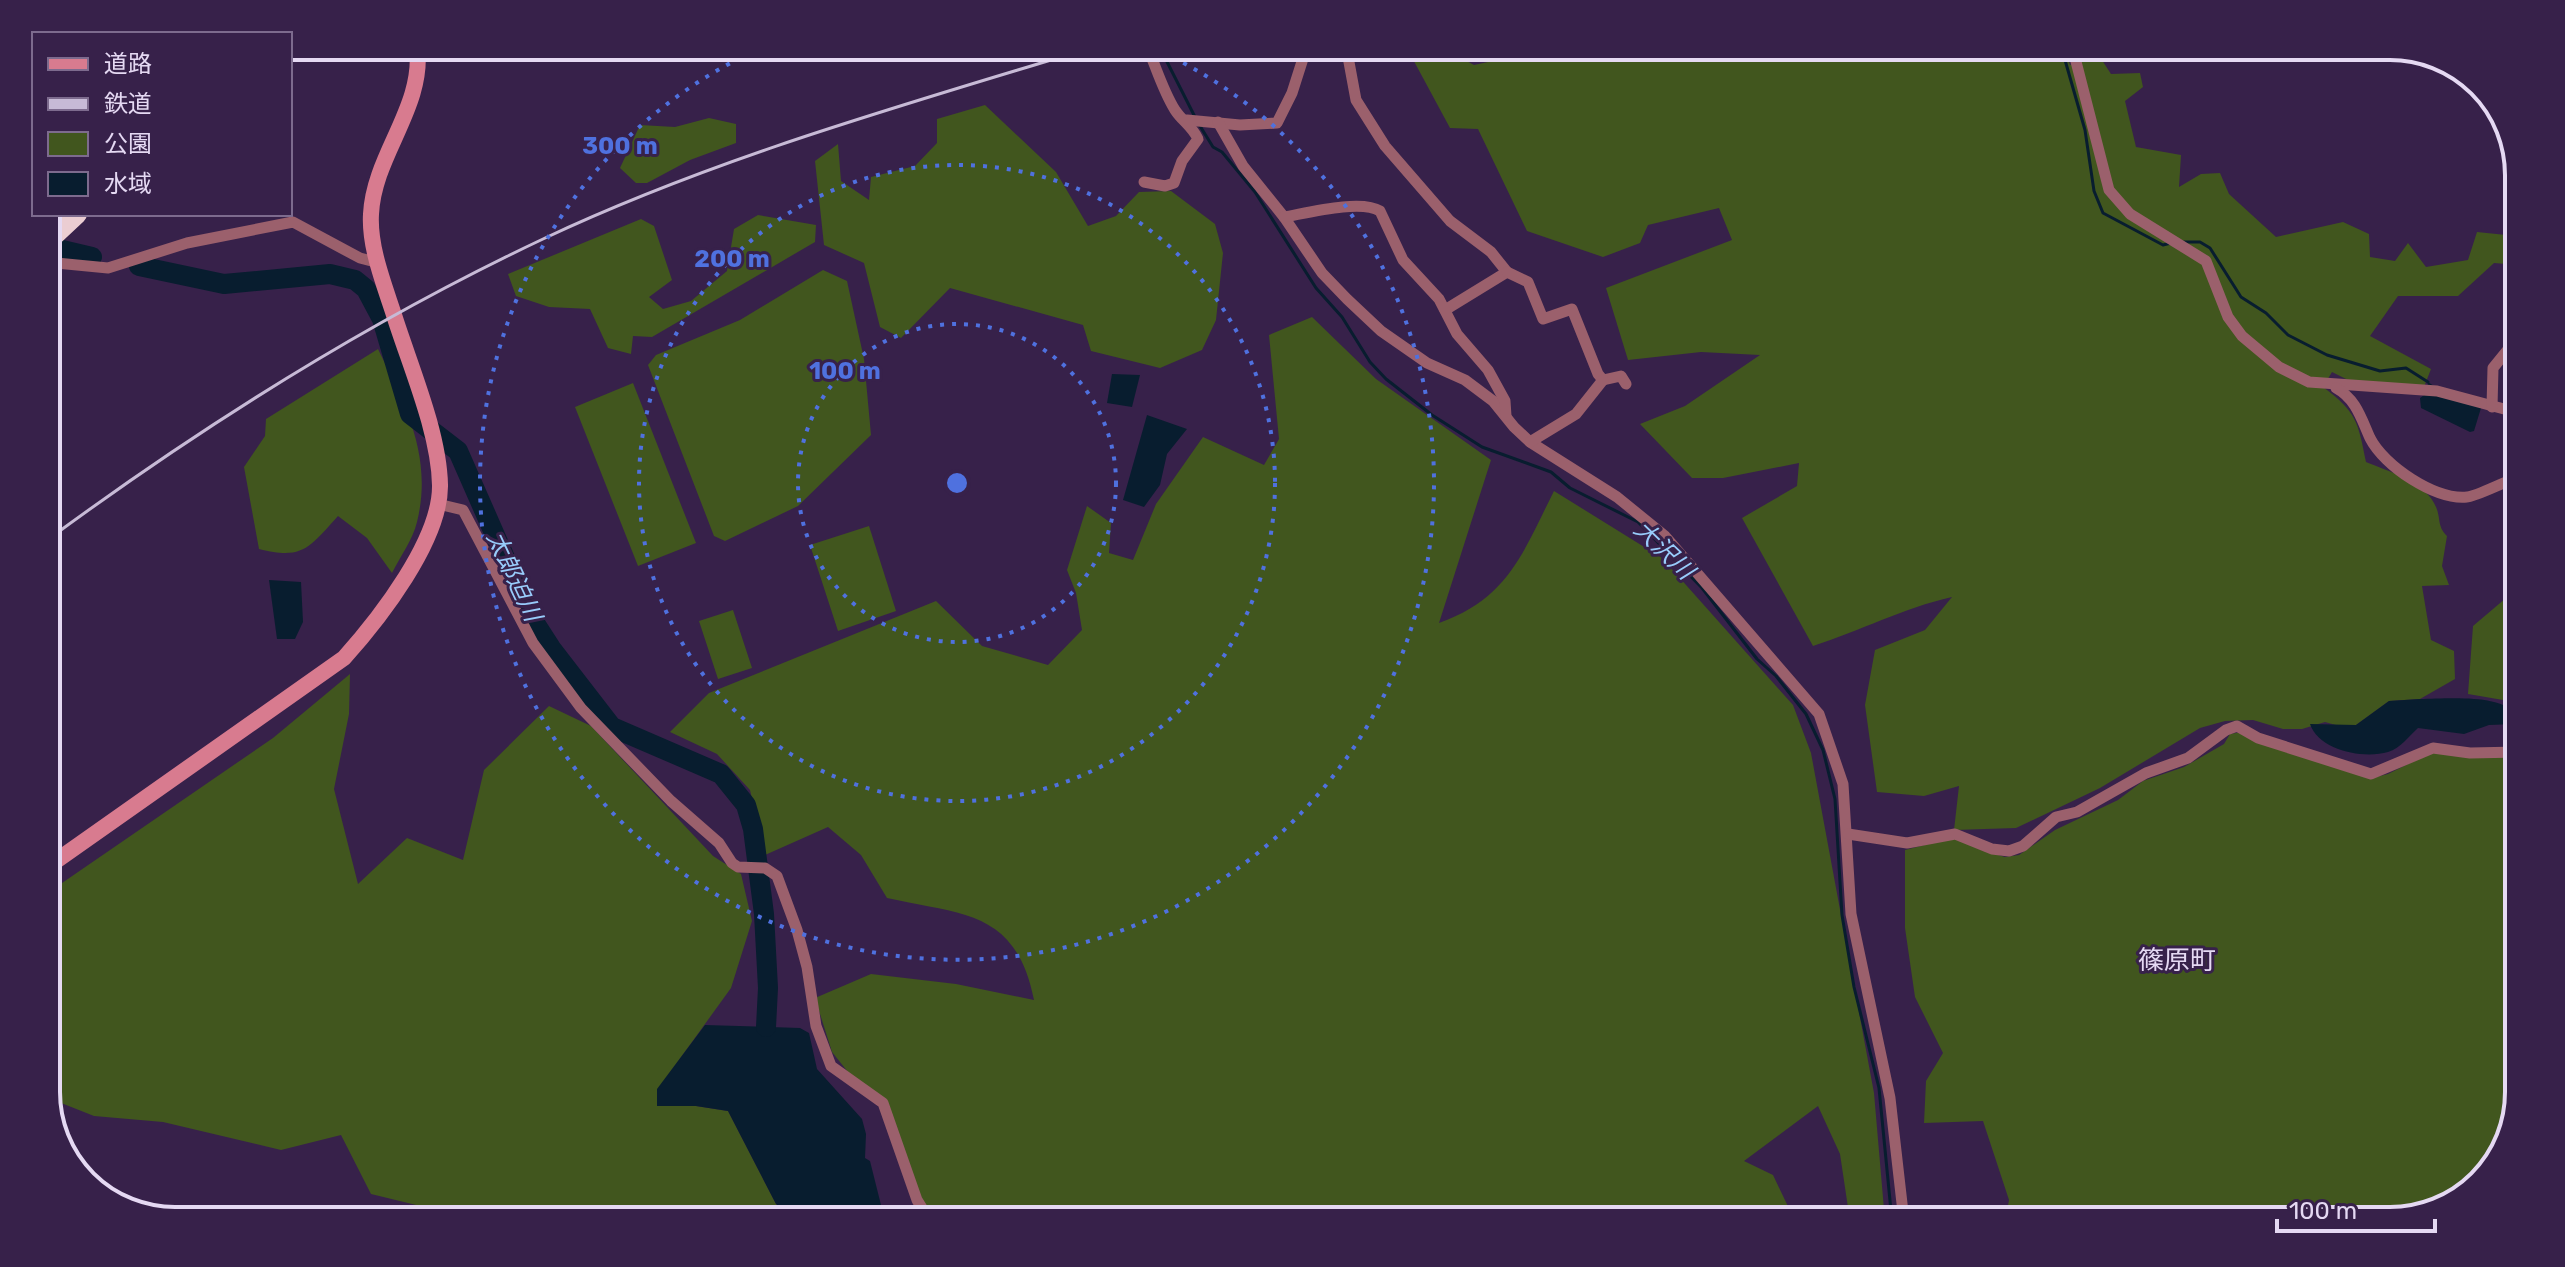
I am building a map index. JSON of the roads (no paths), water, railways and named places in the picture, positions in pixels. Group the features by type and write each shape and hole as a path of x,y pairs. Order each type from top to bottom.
{"highway":[{"path":"60,230 75,216"}],"street":[{"path":"60,858 344,658 382,613 429,531 438,504 439,464 371,229 372,198 416,87 417,60"},
{"path":"1153,60 1177,114 1187,120 1277,123 1292,93 1303,60"},
{"path":"1349,60 1356,100 1385,146 1450,221 1491,252 1507,272 1528,282 1543,319 1572,309 1579,334 1603,380"},
{"path":"2076,60 2109,190 2116,202 2146,226 2191,248 2206,261 2228,317 2242,336 2290,373 2332,386 2437,391 2505,410"},
{"path":"1144,182 1165,186 1174,183 1182,161 1197,143 1187,120"},
{"path":"1213,122 1322,273 1381,331 1427,363 1465,380 1493,401 1530,442 1617,497 1665,536 1819,714 1835,754 1848,834 1851,914 1890,1098 1902,1207"},
{"path":"1284,217 1331,208 1374,207 1380,211 1403,260 1445,310 1462,341 1488,370 1505,401 1503,413 1514,427"},
{"path":"60,263 108,268 187,243 293,222 360,258 379,263"},
{"path":"1445,310 1507,272"},
{"path":"2492,407 2493,368 2505,353"},
{"path":"1530,442 1576,414 1603,380 1618,375 1626,384"},
{"path":"2332,386 2354,401 2372,442 2386,461 2418,483 2467,497 2505,482"},
{"path":"438,504 463,510 533,643 581,708 671,801 719,843 738,867 765,868 777,876 807,967 816,1026 831,1066 848,1082 883,1103 907,1176 923,1207"},
{"path":"1848,834 1907,843 1955,834 1992,849 2009,851 2023,846 2056,817 2077,812 2146,773 2188,758 2237,726 2258,738 2371,774 2433,748 2470,753 2505,752"}],"water":[{"path":"1112,374 1140,375 1132,407 1107,403"},
{"path":"2428,382 2450,397 2481,408 2474,431 2470,432 2421,408 2420,398 2427,393"},
{"path":"1147,415 1187,429 1167,454 1160,485 1144,507 1123,500"},
{"path":"269,580 301,582 303,622 295,639 277,639"},
{"path":"2458,698 2487,701 2505,706 2505,724 2489,725 2464,734 2418,728 2393,750 2367,754 2332,747 2315,733 2310,724 2356,725 2389,701"},
{"path":"705,1025 800,1028 809,1033 817,1069 862,1119 866,1134 865,1158 870,1161 882,1207 780,1207 728,1111 696,1106 657,1106 657,1089"}],"waterway":[{"name":"大沢川","path":"1166,60 1196,119"},
{"path":"2065,60 2085,130 2094,191 2103,213 2163,245 2171,243"},
{"name":"大沢川","path":"1200,126 1213,147 1222,152 1255,192 1316,288 1342,317 1370,362 1386,379 1432,415 1482,447 1551,472 1570,488 1638,522 1702,588 1757,659 1776,676 1806,714 1823,750 1835,799 1842,915 1854,987 1879,1088 1891,1207"},
{"path":"2182,242 2200,242 2210,248 2241,297 2266,313 2288,335 2327,355 2380,371 2406,368 2428,382"},
{"name":"太郎迫川","path":"60,249 92,257"},
{"name":"太郎迫川","path":"139,266 224,284 330,274 355,280 366,289 382,319 410,414 458,451 531,617 551,648 612,727 721,774 746,805 753,829 764,914 768,988 766,1027"}],"railway":[{"path":"60,531 165,457 287,378 413,305 543,239 610,209 747,156 1051,60"}],"district":[{"name":"篠原町","path":"2177,960"}]}
